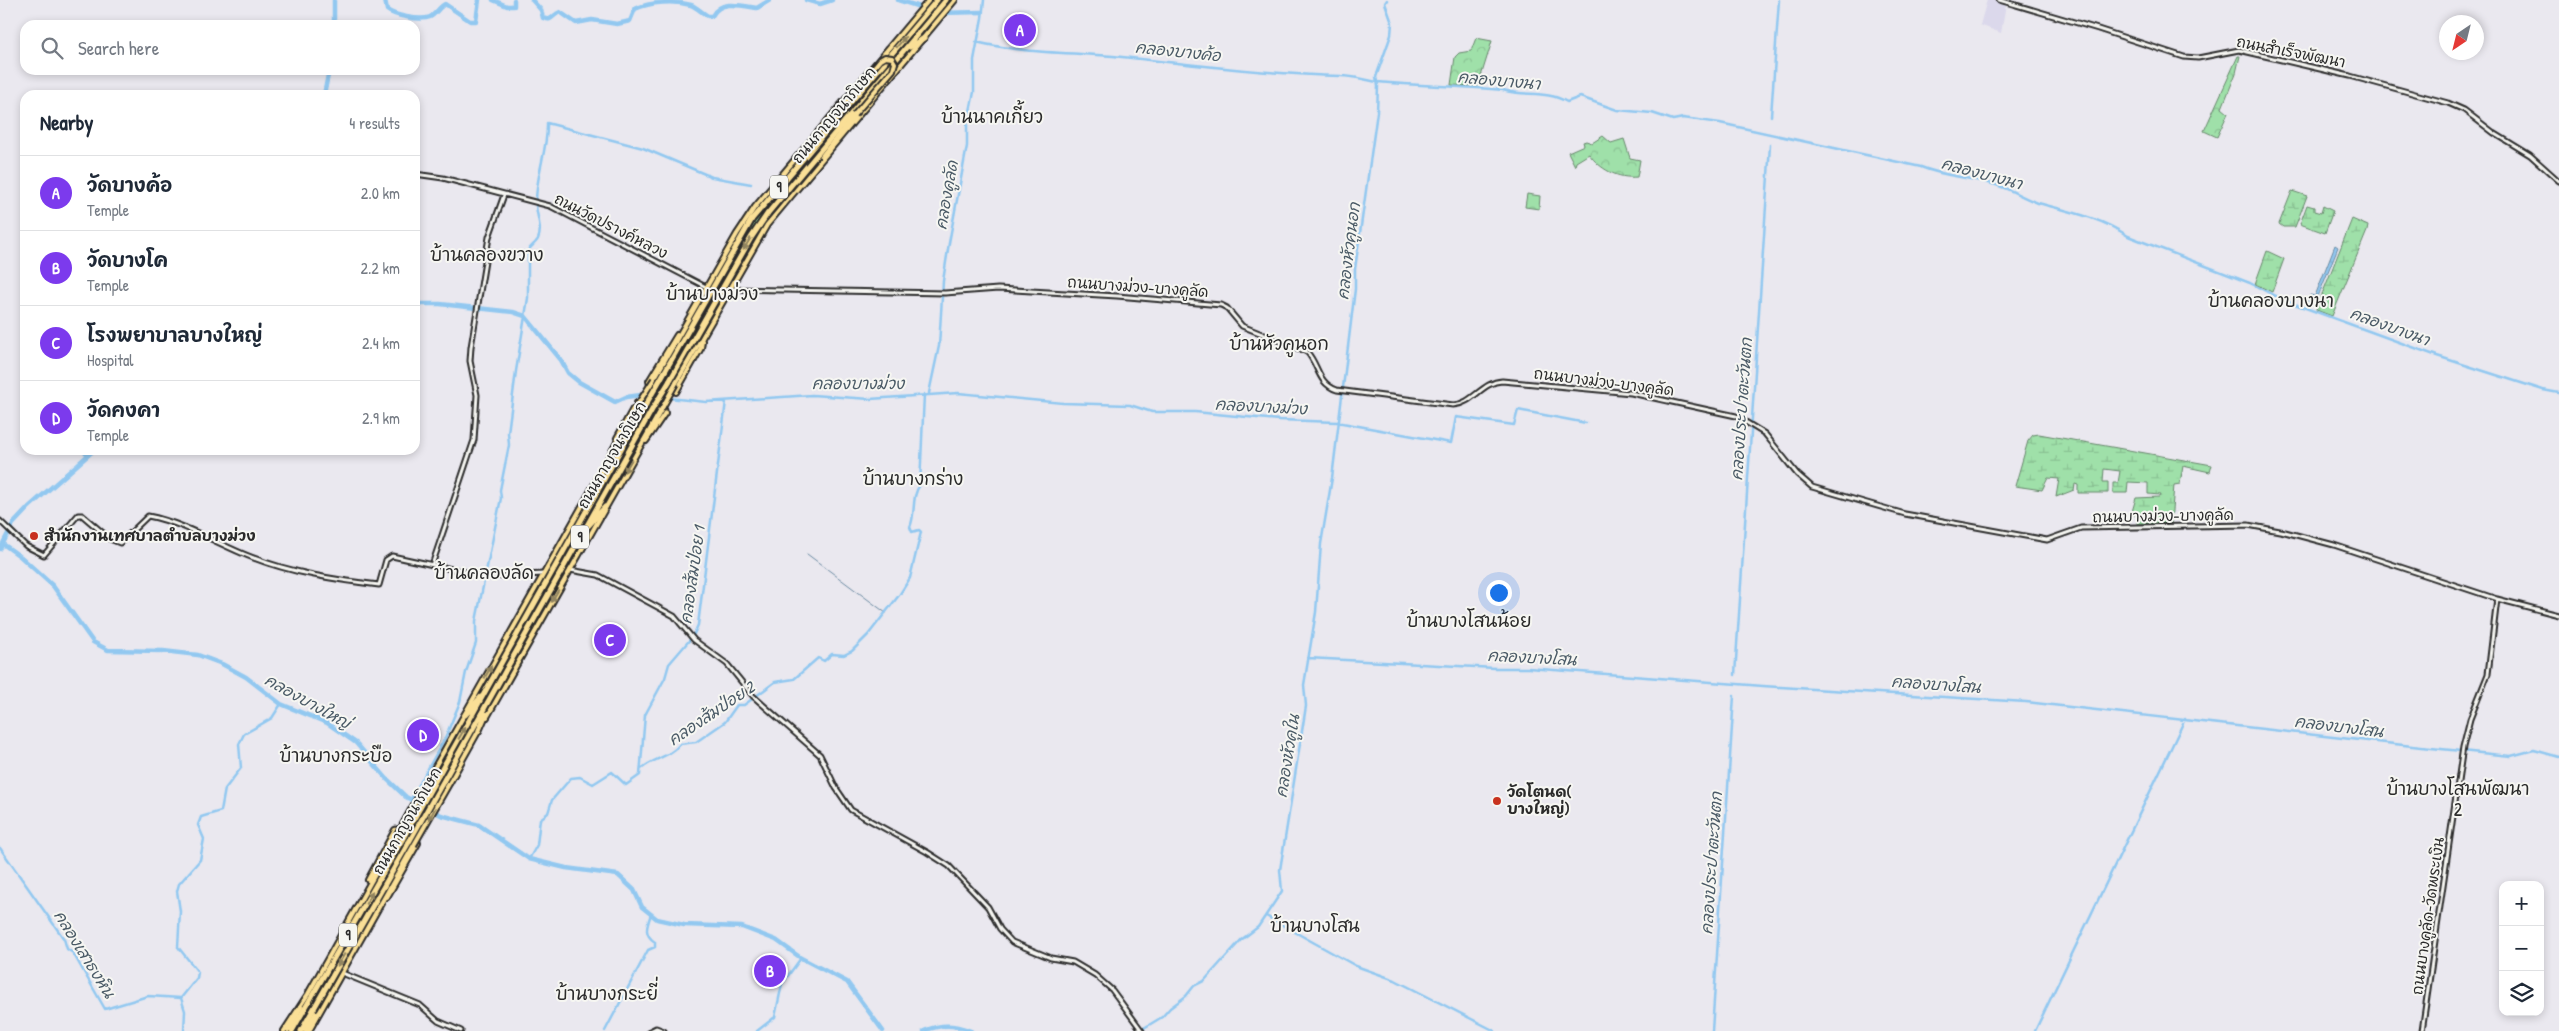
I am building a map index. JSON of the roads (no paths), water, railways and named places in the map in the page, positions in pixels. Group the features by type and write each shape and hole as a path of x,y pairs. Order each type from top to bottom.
{"highway":[{"name":"ถนนกาญจนาภิเษก","path":"292,1031 489,688 588,507 752,219 936,0"},
{"name":"ถนนกาญจนาภิเษก","path":"301,1031 409,842 447,781 582,533 759,226 946,0"},
{"path":"906,49 924,38"},
{"path":"588,507 600,474"},
{"path":"582,533 605,507"},
{"path":"464,715 489,688"},
{"path":"479,730 495,693"}],"main road":[{"path":"286,1031 638,404 746,220 929,0"},
{"path":"305,1031 341,973 414,846 447,781 479,730 767,225 955,0"},
{"path":"796,158 880,60 885,57 892,58 895,63 893,70 827,148 816,166"},
{"path":"681,332 672,340 650,381 650,385 676,392 701,348 703,336"},
{"path":"615,447 619,433 636,403 664,409 665,412 636,453"},
{"path":"366,889 372,871 395,830 400,829 417,840 418,843 413,854 396,885 380,905"},
{"path":"309,1031 327,996"}],"street":[{"name":"ถนนสำเร็จพัฒนา","path":"1999,0 2184,57 2198,58 2239,50 2341,73 2448,103 2464,110 2494,134 2530,155 2559,181"},
{"name":"ถนนวัดปรางค์หลวง","path":"420,175 443,178 535,202 570,215 706,287"},
{"path":"432,565 474,440 477,395 470,361 475,313 488,237 504,195"},
{"name":"ถนนบางม่วง-บางคูลัด","path":"729,289 940,293 998,290 1117,296 1221,305 1227,308 1242,326 1307,352 1321,379 1337,390 1457,405 1465,403 1490,383 1504,381 1644,396 1740,418 1762,432 1797,474 1812,487 1905,514 2047,540 2081,528 2248,525 2285,532 2334,545 2497,599 2559,615"},
{"path":"0,521 29,549 44,555 78,515 82,515 110,539 120,543 148,516 188,530 254,558 336,579 379,585 386,560 390,556 486,577 543,574"},
{"path":"570,570 598,575 674,616 694,640 727,664 754,697 820,754 836,788 851,810 949,866 988,907 1004,935 1012,942 1051,958 1072,962 1095,974 1112,990 1142,1031"},
{"name":"ถนนบางคูลัด-วัดพระเงิน","path":"2422,1031 2462,747 2470,719 2488,674 2497,599"},
{"path":"341,973 420,1005 438,1022 461,1031"},
{"path":"650,1031 656,1028 664,1031"}],"water":[{"path":"2335,245 2338,247 2315,304 2307,302 2310,295 2315,296"}],"waterway":[{"path":"334,0 334,20"},
{"name":"คลองบางค้อ","path":"385,0 387,10 401,16 414,18 430,17 445,4 470,21 476,21 479,0"},
{"name":"คลองบางค้อ","path":"493,0 507,6 514,6 514,0"},
{"name":"คลองบางค้อ","path":"532,0 541,10 543,18 546,19 551,19 560,12 576,23 592,20 617,24 630,21 635,9 655,3 684,3 693,6 708,16 712,16 715,11 725,6 737,5 757,8 770,0"},
{"name":"คลองบางค้อ","path":"806,0 820,4 832,0"},
{"name":"คลองบางค้อ","path":"898,0 939,13 982,12"},
{"name":"คลองคูลัด","path":"929,393 939,346 943,281 967,146 967,126 974,92 974,60 984,0"},
{"name":"คลองหัวคูใน","path":"1139,1031 1162,1017 1170,1008 1186,996 1194,986 1204,981 1241,940 1258,927 1282,891 1280,870 1306,706 1304,685 1316,612 1321,544 1332,478 1355,289 1355,269 1377,112 1378,86 1376,77 1391,35 1392,23 1385,3 1387,0"},
{"name":"คลองประปาตะวันตก","path":"1771,116 1779,0"},
{"name":"คลองบางนา","path":"976,42 1031,51 1122,57 1259,71 1346,76 1378,82 1503,90 1551,96 1567,102 1580,97 1617,110 1652,113 1673,120 1683,118 1720,123 1921,167 1939,173 1996,185 2038,203 2096,220 2128,236 2250,283 2281,299 2437,356 2543,390 2559,393"},
{"path":"325,90 328,75"},
{"path":"411,799 445,738 460,702 466,672 476,643 476,621 501,498 500,490 509,445 508,433 516,371 528,298 528,251 539,235 540,226 536,208 536,194 546,143 547,123 643,148 712,177 751,184"},
{"name":"คลองประปาตะวันตก","path":"1735,675 1770,145"},
{"name":"คลองบางม่วง","path":"420,304 440,304 513,312 525,316 561,360 568,373 579,382 615,402 626,397 641,395"},
{"name":"คลองบางม่วง","path":"641,395 706,402 812,395 870,399 958,393 1063,403 1130,405 1152,412 1195,412 1279,420 1337,422 1451,443 1456,417 1514,425 1518,410 1586,423"},
{"name":"คลองส้มป่อย 2","path":"641,769 676,749 680,744 696,742 725,722 737,705 744,705 775,682 794,679 818,658 824,661 832,654 844,655 852,651 868,635 900,594 910,578 921,532 919,530 912,532 910,527 915,494 920,485 924,394"},
{"name":"คลองส้มป่อย 1","path":"529,859 537,845 540,819 548,813 552,800 571,778 580,777 593,784 612,772 626,785 640,775 645,715 665,678 669,664 693,636 698,625 726,401"},
{"path":"0,549 13,524 29,507 88,455"},
{"name":"คลองบางใหญ่","path":"3,544 21,557 53,586 93,642 108,650 163,651 198,655 222,664 246,677 281,704 327,723 356,743 387,779 406,797 441,815 479,825 529,859 566,868 618,875 634,890 642,907 657,919 684,925 742,927 776,940 801,958 847,982 883,1031"},
{"path":"807,554 886,613"},
{"name":"คลองบางโสน","path":"1308,658 1528,668 1763,686 2026,702 2511,756 2534,750 2559,757"},
{"name":"คลองประปาตะวันตก","path":"1712,1031 1734,696"},
{"path":"184,1031 185,1011 181,998 197,978 198,972 178,947 180,911 177,891 179,884 200,860 204,839 198,825 201,817 221,811 225,789 241,768 239,744 244,734 272,718 281,704"},
{"path":"2035,1031 2185,719"},
{"name":"คลองเสาธงหิน","path":"0,848 64,939 67,949 73,953 105,1009 148,996 181,998"},
{"path":"605,1031 648,950 655,947 655,942 647,933 651,914"},
{"path":"1266,916 1356,966 1395,980 1495,1031"},
{"path":"757,1031 775,1017 782,984 801,958"},
{"name":"คลองบางใหญ่","path":"924,1031 947,1026 971,1031"}],"place":[{"name":"วัดบางค้อ","path":"1020,30"},
{"name":"สํานักงานเทศบาลตําบลบางม่วง","path":"34,536"},
{"name":"โรงพยาบาลบางใหญ่","path":"610,640"},
{"name":"วัดคงคา","path":"423,735"},
{"name":"วัดโตนด( บางใหญ่)","path":"1497,801"},
{"name":"วัดบางโค","path":"770,971"}],"district":[{"name":"บ้านนาคเกี้ยว","path":"992,117"},
{"name":"บ้านคลองขวาง","path":"487,255"},
{"name":"บ้านบางม่วง","path":"712,294"},
{"name":"บ้านคลองบางนา","path":"2271,301"},
{"name":"บ้านหัวคูนอก","path":"1279,344"},
{"name":"บ้านบางกร่าง","path":"913,479"},
{"name":"บ้านคลองลัด","path":"484,573"},
{"name":"บ้านบางโสนน้อย","path":"1469,621"},
{"name":"บ้านบางกระบือ","path":"336,756"},
{"name":"บ้านบางโสนพัฒนา 2","path":"2458,800"},
{"name":"บ้านบางโสน","path":"1315,926"},
{"name":"บ้านบางกระยี่","path":"607,994"}],"water label":[{"name":"คลองหัวคูนอก","path":"1348,251"}]}
